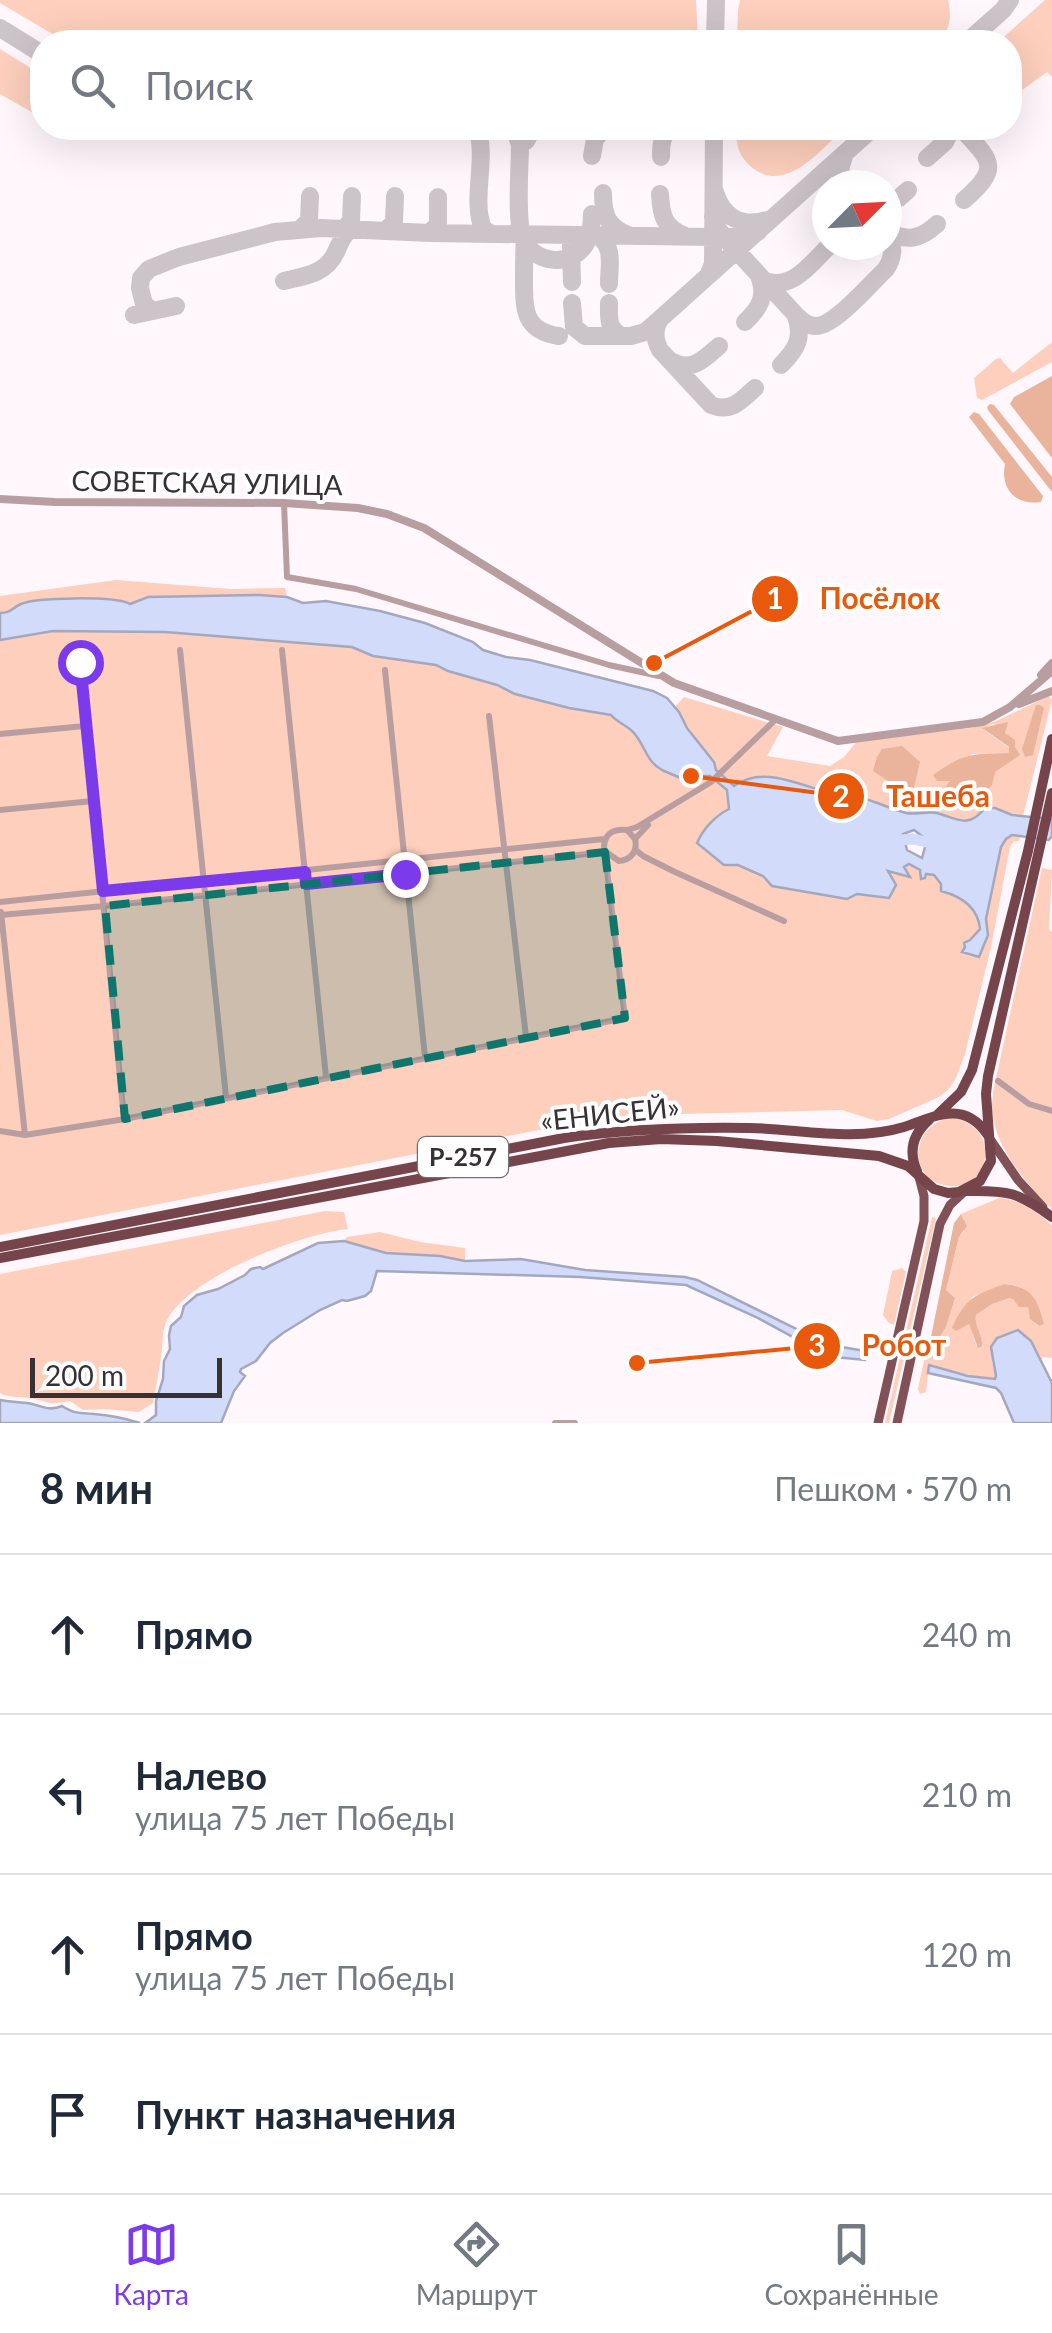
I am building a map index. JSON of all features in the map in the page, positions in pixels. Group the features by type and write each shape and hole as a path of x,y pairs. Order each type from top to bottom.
{"highway":[{"path":"918,1174 912,1159 917,1133 961,1092 972,1070 1047,797 1052,739"},
{"path":"965,1190 980,1181 992,1152 987,1135 988,1076 1033,852"},
{"name":"«ЕНИСЕЙ»","path":"0,1247 607,1132 752,1128 856,1134 895,1130 954,1113 978,1123 987,1135"},
{"name":"«ЕНИСЕЙ»","path":"0,1258 609,1143 661,1140 878,1156 900,1162 941,1192 999,1190 1036,1205 1052,1217"}],"main road":[{"path":"987,1135 1018,1180 1052,1217"},
{"path":"878,1423 924,1222 924,1196 918,1174"},
{"path":"897,1423 940,1224 950,1205 965,1190"}],"street":[{"name":"СОВЕТСКАЯ УЛИЦА","path":"0,499 284,503 387,514 424,528 661,676 689,690 838,741 984,722 1052,691"},
{"path":"284,503 288,577 356,589 610,665 661,676"},
{"path":"180,650 226,1098"},
{"path":"282,650 326,1077"},
{"path":"80,662 124,1119"},
{"path":"1010,707 1052,663"},
{"path":"385,670 424,1056"},
{"path":"1010,707 1052,672"},
{"path":"489,716 526,1037"},
{"path":"635,839 644,828 711,782 775,720"},
{"path":"0,734 86,726"},
{"path":"24,1135 0,902 606,838 614,830 637,827 701,790"},
{"path":"0,810 93,801"},
{"path":"628,830 635,839 636,850 643,856 784,921"},
{"path":"0,1130 24,1135 124,1119 625,1018 606,838"},
{"path":"1,915 605,852 613,859 624,860 636,850"},
{"path":"998,1081 1029,1104 1052,1111"},
{"path":"554,1423 574,1423"}],"highlighted area":[{"path":"605,852 625,1018 125,1119 105,906"}],"shaded area":[{"path":"696,0 697,30 46,30 0,3"},
{"path":"740,0 948,0 950,17 947,30 737,30"},
{"path":"1045,0 1052,0 1052,77 1047,72 1022,90 1022,30 1011,30"},
{"path":"0,49 30,68 30,111 0,94"},
{"path":"737,140 833,140 815,157 779,176 754,169"},
{"path":"1052,342 1052,362 982,400 977,398 974,378 996,359 1000,358 1013,373"},
{"path":"1052,376 1052,458 1010,404 1014,397"},
{"path":"990,404 1052,477 1052,492 988,410"},
{"path":"974,412 1043,496 1041,502 1024,501 1007,488 1005,464 969,417"},
{"path":"116,580 231,589 285,588 287,597 157,596 130,604 58,599 29,602 0,613 0,596"},
{"path":"53,631 165,632 352,647 373,656 436,665 515,694 611,715 635,734 658,767 693,784 710,776 727,790 729,809 710,823 698,843 724,865 738,865 763,876 772,885 847,899 856,894 889,898 887,871 903,876 904,867 909,864 921,870 921,879 926,874 934,875 942,884 941,891 961,900 976,915 980,929 964,943 967,955 979,957 988,935 986,919 1001,847 1009,837 1021,835 1010,847 991,947 956,1078 939,1097 877,1121 842,1110 590,1120 0,1235 0,640"},
{"path":"1049,696 1052,700 1023,816 985,808 973,819 963,821 933,813 906,813 779,778 758,778 734,786 716,770 674,708 684,697 783,727 767,756 830,766 858,740 994,722","holes":["993,724 1014,747 1010,753 1009,748 983,729","1010,753 988,774 951,780 972,754"]},
{"path":"1036,705 1044,708 1033,755 1025,757 1022,749"},
{"path":"1008,722 1005,733 1015,740 1020,755 995,772 992,785 979,798 942,801 950,781 937,781 933,775 969,756 1009,753 1009,747 982,728"},
{"path":"902,746 920,762 913,792 873,771 882,749"},
{"path":"1042,868 1052,870 1052,1209 1005,1150 992,1108"},
{"path":"951,1118 978,1131 985,1155 975,1178 949,1186 926,1175 919,1153 927,1131 937,1122"},
{"path":"999,1198 1027,1207 1052,1225 1052,1358 1042,1360 1031,1340 1018,1330 993,1343 995,1379 936,1371 928,1373 926,1392 920,1394 928,1341 931,1337 939,1338 946,1327 955,1298 946,1290 959,1237 964,1232 961,1214","holes":["1005,1284 1032,1296 1043,1324 1038,1326 1030,1319 1028,1307 1010,1298 992,1304 976,1315 982,1341 977,1347 969,1323 972,1297"]},
{"path":"325,1211 344,1212 348,1229 303,1239 246,1261 194,1291 176,1308 164,1329 153,1403 139,1412 83,1410 70,1401 52,1403 0,1393 0,1274"},
{"path":"961,1214 967,1226 959,1237 946,1290 955,1298 946,1327 939,1338 931,1337 954,1223"},
{"path":"932,1217 936,1218 889,1423 885,1423"},
{"path":"380,1232 465,1248 465,1261 386,1253 344,1241 347,1237"},
{"path":"902,1268 906,1272 894,1325 883,1315 892,1271"},
{"path":"1005,1284 1028,1291 1044,1324 1039,1326 1030,1319 1028,1307 1019,1307 1010,1298 992,1304 976,1315 982,1342 978,1348 969,1324 956,1331 952,1328 972,1299"}],"water":[{"path":"259,595 380,611 425,623 506,657 653,691 667,698 679,712 716,770 734,786 755,777 778,778 906,813 937,813 962,821 985,808 995,808 1012,815 1052,819 1052,836 1049,840 1012,835 1001,847 986,919 988,935 979,957 962,952 964,943 980,929 972,909 961,899 941,891 934,875 926,874 921,879 920,870 909,864 904,867 910,877 888,871 896,885 889,898 857,894 847,899 772,886 763,876 738,865 724,865 697,843 710,823 729,809 727,790 710,776 693,784 662,770 631,730 611,715 515,694 436,665 373,656 352,647 165,632 53,631 0,640 0,613 21,604 76,598 130,604 148,597","holes":["914,830 927,840 922,858 907,850 903,834"]},
{"path":"344,1241 386,1253 465,1261 521,1259 585,1270 685,1277 829,1345 866,1351 865,1360 834,1357 817,1350 686,1285 580,1277 377,1271 371,1291 365,1296 342,1300 320,1310 283,1333 256,1361 241,1369 245,1376 221,1423 145,1423 156,1415 171,1326 181,1317 184,1306 197,1295 218,1289 251,1269 263,1269 318,1243"},
{"path":"1018,1330 1031,1341 1052,1383 1052,1423 1014,1423 996,1388 928,1373 929,1365 995,1379 991,1347 997,1338"},
{"path":"0,1400 48,1408 62,1406 74,1412 140,1423 0,1423"}],"waterway":[{"path":"890,841 913,839 940,845"}],"taxiway":[{"path":"715,30 716,0"},
{"path":"980,30 1010,0"},
{"path":"0,28 30,47"},
{"path":"480,140 479,212 483,227 492,234"},
{"path":"518,140 521,233 530,249 554,260 571,257 587,241 592,214"},
{"path":"592,156 595,140"},
{"path":"661,157 663,140"},
{"path":"708,276 713,264 714,140"},
{"path":"755,388 730,407 711,405 660,350 658,323 860,140"},
{"path":"927,158 946,140"},
{"path":"964,200 988,171 985,157 971,140"},
{"path":"840,170 845,153"},
{"path":"902,195 908,190"},
{"path":"715,192 734,218 749,223 767,220"},
{"path":"603,193 608,219 628,235"},
{"path":"660,194 665,220 685,236"},
{"path":"299,230 309,221 310,196"},
{"path":"344,229 351,221 352,196"},
{"path":"385,231 394,222 395,196"},
{"path":"430,233 438,224 438,197"},
{"path":"713,217 724,237 807,324 816,326 833,319 891,260"},
{"path":"902,237 913,238 937,224"},
{"path":"153,311 144,304 140,288 141,278 149,269 179,257 275,232 321,228 713,237 746,237 758,232"},
{"path":"284,281 327,265 349,230"},
{"path":"596,235 608,250 609,284"},
{"path":"525,237 524,291 528,317 539,329 559,336"},
{"path":"571,245 572,282"},
{"path":"765,281 784,282 815,260"},
{"path":"745,322 761,301 759,276"},
{"path":"572,303 574,327 585,336 631,336 645,332 660,319"},
{"path":"609,303 611,326 622,336"},
{"path":"134,315 176,306"},
{"path":"781,365 797,342 795,314"},
{"path":"671,361 691,365 719,346"}],"place":[{"name":"Посёлок","path":"654,663"},
{"name":"Ташеба","path":"691,776"},
{"name":"Робот","path":"637,1363"}],"route":[{"path":"80,662 103,891 305,872 306,884 405,874"}]}
